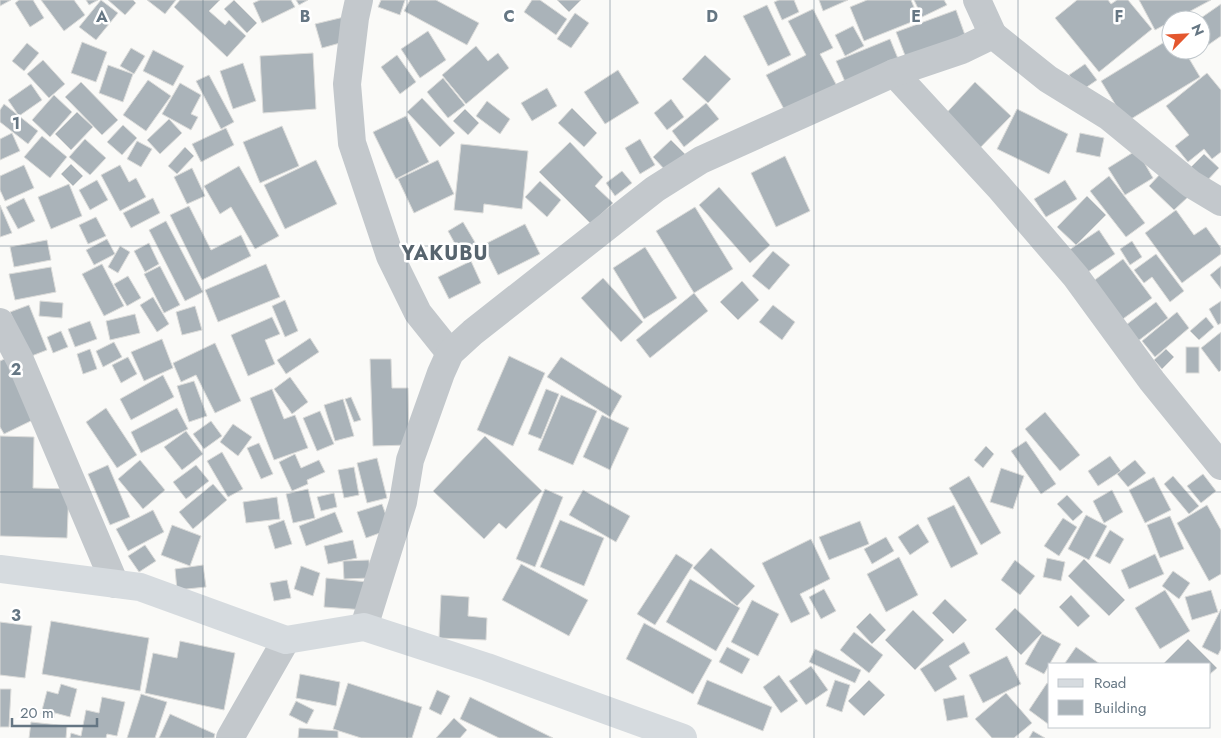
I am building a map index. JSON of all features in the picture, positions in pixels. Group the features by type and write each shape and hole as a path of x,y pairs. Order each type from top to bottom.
{"street":[{"path":"360,0 347,84 352,143 390,256 418,313 450,353"},
{"path":"977,0 992,35 1048,79 1108,116 1191,184 1221,202"},
{"path":"364,627 403,502 410,460 450,353 473,332 663,184 701,160 894,73 962,50 992,35"},
{"path":"894,73 999,187 1076,277 1152,381 1221,466"},
{"path":"0,322 20,360 115,584"},
{"path":"0,569 140,587 286,640 364,627 488,667 683,738"},
{"path":"230,738 286,640"}],"building":[{"path":"0,0 11,0 0,6"},
{"path":"19,0 33,0 44,18 30,27 15,3"},
{"path":"41,0 74,0 85,15 64,31"},
{"path":"86,0 98,0 89,5"},
{"path":"101,0 118,13 96,40 79,27"},
{"path":"108,0 133,0 136,3 125,15"},
{"path":"147,0 176,0 165,14"},
{"path":"180,0 220,0 209,11 225,25 229,20 246,36 227,57 174,7"},
{"path":"234,0 257,23 247,33 224,9"},
{"path":"260,0 291,0 295,7 262,23 253,3"},
{"path":"296,0 308,0 299,5"},
{"path":"381,0 405,0 400,15 378,7"},
{"path":"410,0 436,0 479,23 467,45 404,11"},
{"path":"532,0 540,0 567,19 556,35 524,12"},
{"path":"557,0 581,0 569,12"},
{"path":"794,0 799,12 782,20 774,2"},
{"path":"819,0 848,0 823,11"},
{"path":"867,0 911,0 919,19 864,41 850,7"},
{"path":"914,0 944,0 947,5 922,17"},
{"path":"1077,0 1108,0 1111,4 1117,0 1128,0 1152,29 1099,72 1055,18"},
{"path":"1139,0 1211,0 1192,10 1161,10 1161,27 1155,30"},
{"path":"1221,4 1221,36 1211,43 1211,11"},
{"path":"767,5 791,55 768,66 743,16"},
{"path":"813,9 833,48 820,54 837,86 786,113 766,75 806,55 788,21"},
{"path":"956,10 965,35 906,58 896,32"},
{"path":"575,13 589,23 571,48 557,39"},
{"path":"344,17 351,40 322,48 315,24"},
{"path":"853,26 864,46 845,56 835,35"},
{"path":"428,31 446,60 420,78 401,49"},
{"path":"890,39 899,61 846,84 836,61"},
{"path":"82,42 107,52 96,82 71,73"},
{"path":"27,43 39,53 24,71 12,61"},
{"path":"1161,44 1161,60 1190,60 1200,77 1126,122 1101,81"},
{"path":"476,46 488,61 498,53 509,68 466,104 442,75"},
{"path":"131,48 145,56 134,74 120,66"},
{"path":"153,50 184,66 173,86 143,71"},
{"path":"313,53 316,109 263,113 260,56"},
{"path":"397,55 416,82 400,94 381,67"},
{"path":"705,55 731,79 708,103 682,79"},
{"path":"43,60 65,84 49,98 27,74"},
{"path":"243,63 256,101 233,109 220,71"},
{"path":"1085,64 1097,80 1081,91 1069,75"},
{"path":"108,65 133,74 123,102 99,93"},
{"path":"618,70 639,103 605,124 584,92"},
{"path":"1207,73 1221,90 1221,152 1212,159 1204,149 1188,162 1175,146 1189,135 1166,106"},
{"path":"209,75 234,122 221,129 196,81"},
{"path":"443,78 465,105 448,118 427,92"},
{"path":"148,80 171,96 146,131 123,115"},
{"path":"81,82 118,120 102,135 65,97"},
{"path":"975,82 1011,116 975,153 940,120"},
{"path":"180,83 201,95 191,114 198,117 191,130 162,114"},
{"path":"31,84 42,100 19,116 8,100"},
{"path":"547,88 557,106 532,121 521,103"},
{"path":"54,95 72,112 50,137 32,120"},
{"path":"422,98 455,133 440,147 407,112"},
{"path":"671,99 684,117 667,130 654,113"},
{"path":"487,101 510,119 500,134 476,116"},
{"path":"706,103 719,119 684,147 672,131"},
{"path":"4,104 38,131 28,144 0,122 0,110"},
{"path":"572,108 597,133 584,147 558,123"},
{"path":"465,109 479,123 468,135 453,121"},
{"path":"1017,109 1068,134 1049,174 997,149"},
{"path":"77,112 93,127 71,150 55,134"},
{"path":"406,116 429,162 396,179 373,132"},
{"path":"169,119 182,133 160,154 147,140"},
{"path":"123,125 137,138 122,155 107,142"},
{"path":"282,126 299,166 260,183 243,142"},
{"path":"226,128 234,145 201,162 192,144"},
{"path":"12,133 20,151 0,160 0,139"},
{"path":"1080,133 1104,138 1100,157 1076,152"},
{"path":"42,136 67,157 50,178 24,157"},
{"path":"85,139 106,158 90,175 69,157"},
{"path":"640,139 655,165 640,174 625,148"},
{"path":"671,140 685,154 667,172 653,157"},
{"path":"137,141 152,149 141,167 127,159"},
{"path":"570,142 603,177 595,186 613,203 591,224 539,172"},
{"path":"461,144 528,151 522,209 484,204 483,213 454,210"},
{"path":"185,147 194,156 177,174 168,166"},
{"path":"1137,150 1153,178 1125,195 1108,168"},
{"path":"1204,154 1219,168 1203,185 1188,170"},
{"path":"785,156 810,211 776,227 751,173"},
{"path":"316,160 337,204 285,229 264,185"},
{"path":"438,160 454,194 414,213 398,179"},
{"path":"71,164 83,176 73,186 61,174"},
{"path":"24,165 34,188 5,201 0,190 0,176"},
{"path":"120,165 129,182 136,178 146,197 120,211 101,175"},
{"path":"239,166 279,236 255,249 231,207 220,214 204,186"},
{"path":"192,168 205,196 187,204 174,177"},
{"path":"622,171 632,183 615,196 606,183"},
{"path":"1162,172 1188,197 1174,210 1149,186"},
{"path":"1109,176 1145,223 1126,237 1090,191"},
{"path":"97,180 108,200 90,210 79,190"},
{"path":"1065,180 1077,199 1046,217 1034,199"},
{"path":"540,181 561,200 547,217 525,197"},
{"path":"69,184 82,216 51,229 38,197"},
{"path":"719,187 770,245 750,263 699,205"},
{"path":"1087,196 1106,215 1076,245 1057,227"},
{"path":"24,198 35,221 18,229 6,207"},
{"path":"153,198 160,213 131,228 123,213"},
{"path":"0,205 12,233 0,237"},
{"path":"189,206 211,250 241,235 251,256 202,280 170,215"},
{"path":"695,207 733,269 694,293 656,231"},
{"path":"1176,210 1194,235 1206,227 1221,248 1221,254 1182,283 1145,233"},
{"path":"96,217 106,236 88,244 79,225"},
{"path":"166,221 203,292 185,301 149,230"},
{"path":"463,222 476,244 460,253 448,231"},
{"path":"525,224 540,254 498,275 483,245"},
{"path":"1099,230 1115,254 1085,274 1069,250"},
{"path":"107,239 115,254 94,265 86,250"},
{"path":"47,240 51,260 14,267 10,247"},
{"path":"1132,241 1142,257 1130,265 1120,249"},
{"path":"149,243 159,264 145,272 134,251"},
{"path":"120,246 130,252 118,273 108,267"},
{"path":"645,247 677,298 644,319 613,268"},
{"path":"773,251 790,265 769,290 752,276"},
{"path":"1156,254 1184,291 1170,302 1152,277 1144,283 1134,270"},
{"path":"1123,259 1152,298 1120,321 1092,282"},
{"path":"471,261 481,283 449,299 438,277"},
{"path":"102,264 124,306 104,316 82,274"},
{"path":"266,264 280,297 218,322 205,290"},
{"path":"160,266 180,305 164,313 144,274"},
{"path":"1221,266 1221,289 1210,275"},
{"path":"51,267 56,292 15,300 9,274"},
{"path":"128,276 141,298 127,306 114,284"},
{"path":"603,278 643,322 621,342 581,298"},
{"path":"742,281 759,300 738,320 720,302"},
{"path":"694,293 708,311 650,358 636,340"},
{"path":"153,297 169,324 157,332 140,305"},
{"path":"285,300 298,331 285,337 272,306"},
{"path":"40,301 63,303 62,318 39,316"},
{"path":"1221,301 1221,323 1218,325 1209,309"},
{"path":"1156,302 1168,318 1138,341 1126,325"},
{"path":"29,305 47,350 29,357 10,312"},
{"path":"773,305 795,322 782,340 759,322"},
{"path":"195,306 202,330 182,335 176,312"},
{"path":"1177,312 1189,328 1155,357 1142,341"},
{"path":"135,314 140,333 110,340 106,321"},
{"path":"272,317 280,334 265,340 275,364 248,376 231,335"},
{"path":"1206,317 1214,327 1199,340 1190,331"},
{"path":"90,321 97,339 75,347 68,329"},
{"path":"61,331 68,347 53,353 47,337"},
{"path":"1221,332 1221,370 1219,372 1201,348"},
{"path":"310,338 319,352 286,374 277,360"},
{"path":"162,339 173,368 144,381 131,352"},
{"path":"114,342 122,357 103,367 96,351"},
{"path":"215,343 241,401 215,413 196,375 181,382 173,363"},
{"path":"1186,347 1199,347 1199,373 1186,373"},
{"path":"90,349 97,369 83,374 77,354"},
{"path":"1166,349 1174,357 1162,369 1154,360"},
{"path":"509,356 545,373 513,446 477,430"},
{"path":"9,357 39,417 4,434 0,427 0,361"},
{"path":"128,357 137,374 121,383 112,365"},
{"path":"561,357 622,396 610,417 547,377"},
{"path":"370,359 391,359 392,388 408,388 409,445 373,446"},
{"path":"163,375 174,397 131,420 120,399"},
{"path":"290,377 308,402 292,414 274,389"},
{"path":"194,381 207,416 189,422 177,386"},
{"path":"272,389 284,419 295,415 308,448 274,460 250,398"},
{"path":"546,389 559,394 541,439 528,434"},
{"path":"561,395 597,411 573,465 538,450"},
{"path":"351,397 361,420 354,422 345,399"},
{"path":"343,399 354,436 335,441 324,405"},
{"path":"106,408 137,455 117,468 86,422"},
{"path":"177,408 188,429 141,453 131,432"},
{"path":"320,411 334,444 317,451 303,418"},
{"path":"1045,412 1080,455 1060,471 1025,429"},
{"path":"602,415 629,428 610,470 583,457"},
{"path":"211,421 222,436 204,449 193,434"},
{"path":"233,424 252,437 238,456 220,442"},
{"path":"186,431 203,454 182,470 164,447"},
{"path":"0,436 34,437 33,488 69,489 67,538 0,536"},
{"path":"485,436 542,491 506,529 499,523 484,539 433,491"},
{"path":"1026,441 1056,484 1041,494 1011,451"},
{"path":"259,443 273,474 261,479 247,448"},
{"path":"986,446 994,454 983,468 974,460"},
{"path":"222,452 243,489 228,497 207,461"},
{"path":"295,454 301,468 319,460 325,472 307,480 308,484 292,491 279,462"},
{"path":"1110,456 1121,471 1098,486 1088,471"},
{"path":"377,458 387,498 367,503 357,463"},
{"path":"140,460 165,490 143,509 118,479"},
{"path":"1135,460 1146,473 1128,487 1117,474"},
{"path":"108,465 130,517 110,525 88,474"},
{"path":"196,465 209,481 186,499 173,482"},
{"path":"354,467 359,495 344,498 338,470"},
{"path":"1001,468 1024,476 1013,509 990,502"},
{"path":"1203,474 1216,491 1201,503 1187,486"},
{"path":"969,476 1001,533 981,545 949,488"},
{"path":"1173,476 1199,506 1189,514 1164,484"},
{"path":"1154,477 1171,510 1145,523 1129,490"},
{"path":"213,484 227,500 193,529 179,512"},
{"path":"308,489 315,518 293,523 286,494"},
{"path":"545,489 563,497 535,567 516,559"},
{"path":"583,490 630,516 616,542 569,515"},
{"path":"1112,490 1123,512 1104,523 1093,501"},
{"path":"334,493 337,507 321,511 317,497"},
{"path":"1067,495 1083,512 1073,521 1057,504"},
{"path":"277,497 280,519 246,523 243,502"},
{"path":"382,504 391,529 366,538 357,512"},
{"path":"954,505 978,554 951,568 927,518"},
{"path":"1207,505 1221,530 1221,574 1209,581 1177,523"},
{"path":"153,510 164,532 128,551 116,529"},
{"path":"335,512 343,532 306,546 299,526"},
{"path":"1086,515 1107,526 1089,560 1068,549"},
{"path":"1170,516 1184,549 1160,558 1147,525"},
{"path":"1063,518 1077,527 1059,556 1044,546"},
{"path":"284,520 292,544 275,549 268,526"},
{"path":"560,520 604,538 584,586 540,567"},
{"path":"860,521 869,544 829,560 819,537"},
{"path":"918,524 929,542 910,555 898,537"},
{"path":"172,525 201,536 190,566 161,555"},
{"path":"1110,530 1124,539 1110,564 1095,556"},
{"path":"886,537 894,551 872,564 864,549"},
{"path":"811,539 830,579 800,594 810,614 791,623 762,563"},
{"path":"353,540 357,558 328,564 324,546"},
{"path":"145,545 156,561 139,572 128,556"},
{"path":"711,548 755,586 737,606 693,568"},
{"path":"676,554 693,565 655,625 637,614"},
{"path":"1155,554 1164,574 1129,589 1121,570"},
{"path":"899,557 918,595 886,612 867,574"},
{"path":"1047,558 1065,562 1061,581 1043,577"},
{"path":"1084,559 1125,600 1109,616 1068,576"},
{"path":"369,560 370,578 344,579 343,561"},
{"path":"1015,560 1035,576 1020,595 1001,580"},
{"path":"521,564 588,600 569,636 502,600"},
{"path":"203,565 206,587 177,590 175,569"},
{"path":"301,566 320,573 313,596 294,589"},
{"path":"1173,571 1190,583 1179,599 1162,586"},
{"path":"326,578 368,582 365,610 324,607"},
{"path":"690,579 740,608 716,651 666,622"},
{"path":"287,580 291,598 274,601 270,583"},
{"path":"824,589 836,611 821,619 809,597"},
{"path":"1165,590 1190,631 1160,649 1135,608"},
{"path":"1211,590 1218,612 1192,620 1185,597"},
{"path":"441,595 469,597 468,616 487,618 486,640 439,638"},
{"path":"1071,595 1090,616 1078,627 1059,607"},
{"path":"945,599 967,620 953,634 932,613"},
{"path":"752,600 779,614 758,656 731,642"},
{"path":"1015,608 1042,633 1021,655 995,629"},
{"path":"1221,609 1221,649 1218,655 1202,647"},
{"path":"913,610 944,640 915,670 885,640"},
{"path":"870,613 886,630 872,644 856,627"},
{"path":"51,621 149,638 140,691 42,674"},
{"path":"0,622 32,626 25,678 0,675"},
{"path":"644,623 712,660 693,694 626,659"},
{"path":"854,632 883,655 869,673 840,650"},
{"path":"1042,634 1061,644 1050,663 1048,663 1044,674 1025,664"},
{"path":"1188,639 1217,668 1211,673 1211,663 1164,663"},
{"path":"180,641 235,653 224,710 145,693 153,653 177,658"},
{"path":"964,642 970,653 949,666 957,679 935,692 920,669"},
{"path":"727,647 750,659 742,674 719,662"},
{"path":"1076,647 1099,663 1065,663"},
{"path":"815,649 861,670 855,683 809,662"},
{"path":"1007,656 1021,684 983,703 969,675"},
{"path":"811,666 828,690 806,705 789,681"},
{"path":"300,674 340,682 336,706 296,698"},
{"path":"779,675 798,701 781,713 763,687"},
{"path":"707,680 772,707 763,731 697,704"},
{"path":"835,680 850,685 842,712 826,706"},
{"path":"869,680 885,695 864,716 848,701"},
{"path":"348,683 422,707 412,738 361,738 333,729"},
{"path":"1047,683 1048,684 1048,724 1029,710"},
{"path":"61,684 77,689 70,717 55,713 54,718 41,714 47,691 58,694"},
{"path":"0,689 11,689 9,727 0,727"},
{"path":"437,690 450,696 441,715 429,709"},
{"path":"1006,693 1032,723 1014,738 992,738 975,719"},
{"path":"141,694 167,702 155,738 127,738"},
{"path":"964,695 968,717 947,721 943,699"},
{"path":"102,697 125,702 117,736 107,734 106,738 70,738 71,733 81,736 86,710 99,713"},
{"path":"470,697 553,738 499,738 460,719"},
{"path":"296,701 314,710 307,724 289,715"},
{"path":"170,714 215,734 214,738 159,738"},
{"path":"454,718 467,730 460,738 436,738"},
{"path":"31,722 67,726 66,738 29,738"},
{"path":"299,728 338,731 338,738 298,738"},
{"path":"1033,731 1045,738 1029,738"}],"district":[{"name":"YAKUBU","path":"445,253"}]}
